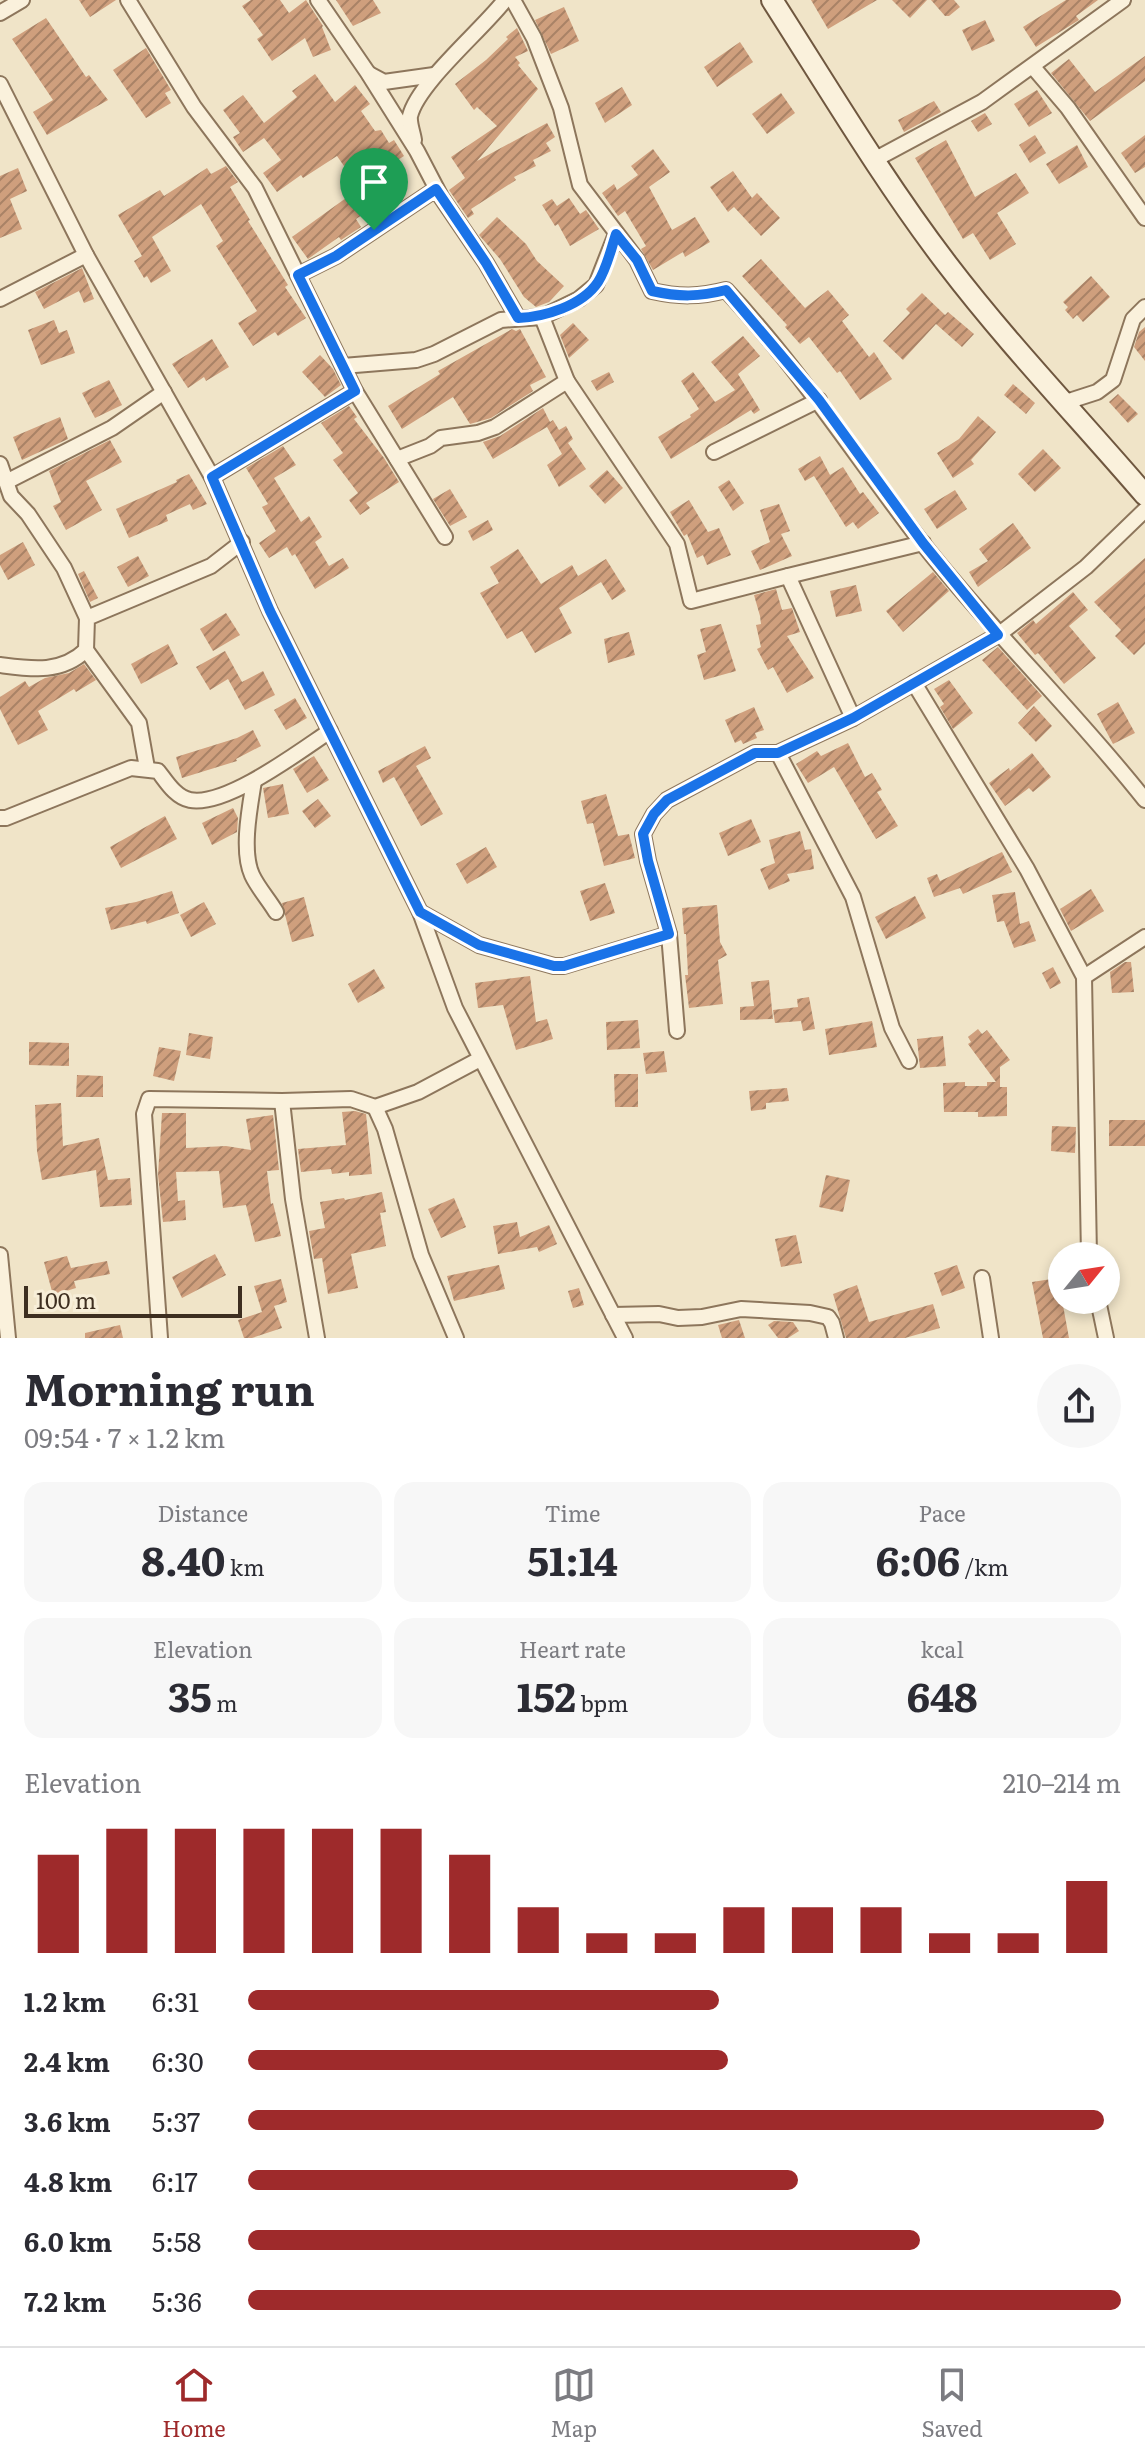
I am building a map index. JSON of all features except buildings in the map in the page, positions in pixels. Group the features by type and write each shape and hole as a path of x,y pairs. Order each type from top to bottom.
{"main road":[{"path":"772,0 874,160 972,295 1145,495"}],"street":[{"path":"0,13 22,0"},
{"path":"128,0 194,107 255,188 355,391 445,537"},
{"path":"318,0 368,73 417,151 436,189 486,263 518,318"},
{"path":"417,151 410,118 434,75 505,0"},
{"path":"513,0 534,38 561,108 580,185 637,260 652,291 700,297 726,290 819,400 923,543 998,635 1116,763 1145,800"},
{"path":"874,160 982,102 1123,0"},
{"path":"1033,67 1101,152 1145,218"},
{"path":"368,73 384,82 434,75"},
{"path":"0,84 86,255 212,477 270,611 420,912 455,1008 625,1338"},
{"path":"298,275 336,256 436,189"},
{"path":"343,366 416,360 501,320 542,317 579,299 596,285 616,234"},
{"path":"0,299 86,255"},
{"path":"1066,402 1097,392 1113,380 1133,319 1145,307"},
{"path":"542,317 567,381 677,544 691,601 923,543"},
{"path":"397,459 430,446 441,438 478,433 495,427 567,381"},
{"path":"212,477 355,391"},
{"path":"8,481 112,428 164,392"},
{"path":"714,452 819,400"},
{"path":"0,464 11,496 28,514 64,568 87,618 86,650 139,723 147,768"},
{"path":"677,1031 669,934 643,834 654,814 667,800 755,753 778,753 853,718 998,635 1086,567 1145,510"},
{"path":"87,618 211,566 242,542"},
{"path":"788,576 853,718"},
{"path":"0,665 48,669 76,659 86,650"},
{"path":"914,683 1027,869 1084,977 1089,1242"},
{"path":"0,818 131,768 158,771 177,794 188,800 204,800 254,781 330,731"},
{"path":"778,753 853,897 892,1028 909,1061"},
{"path":"254,781 249,813 249,865 252,876 276,912"},
{"path":"420,912 479,945 554,966 564,966 669,934"},
{"path":"1084,977 1145,937"},
{"path":"160,1338 144,1114 149,1099 351,1099 375,1107 418,1092 480,1059"},
{"path":"282,1101 293,1199 317,1338"},
{"path":"375,1107 385,1129 421,1255 456,1338"},
{"path":"0,1255 8,1338"},
{"path":"982,1278 991,1338"},
{"path":"613,1315 702,1317 741,1309 810,1313 828,1317 836,1338"},
{"path":"1101,1314 1106,1338"}],"route":[{"path":"436,189 486,263 518,318 542,317 579,299 596,285 616,234 637,260 652,291 700,297 726,290 819,400 923,543 998,635 853,718 778,753 755,753 667,800 654,814 643,834 669,934 564,966 554,966 479,945 420,912 270,611 212,477 355,391 298,275 336,256 374,230 436,189"}]}
